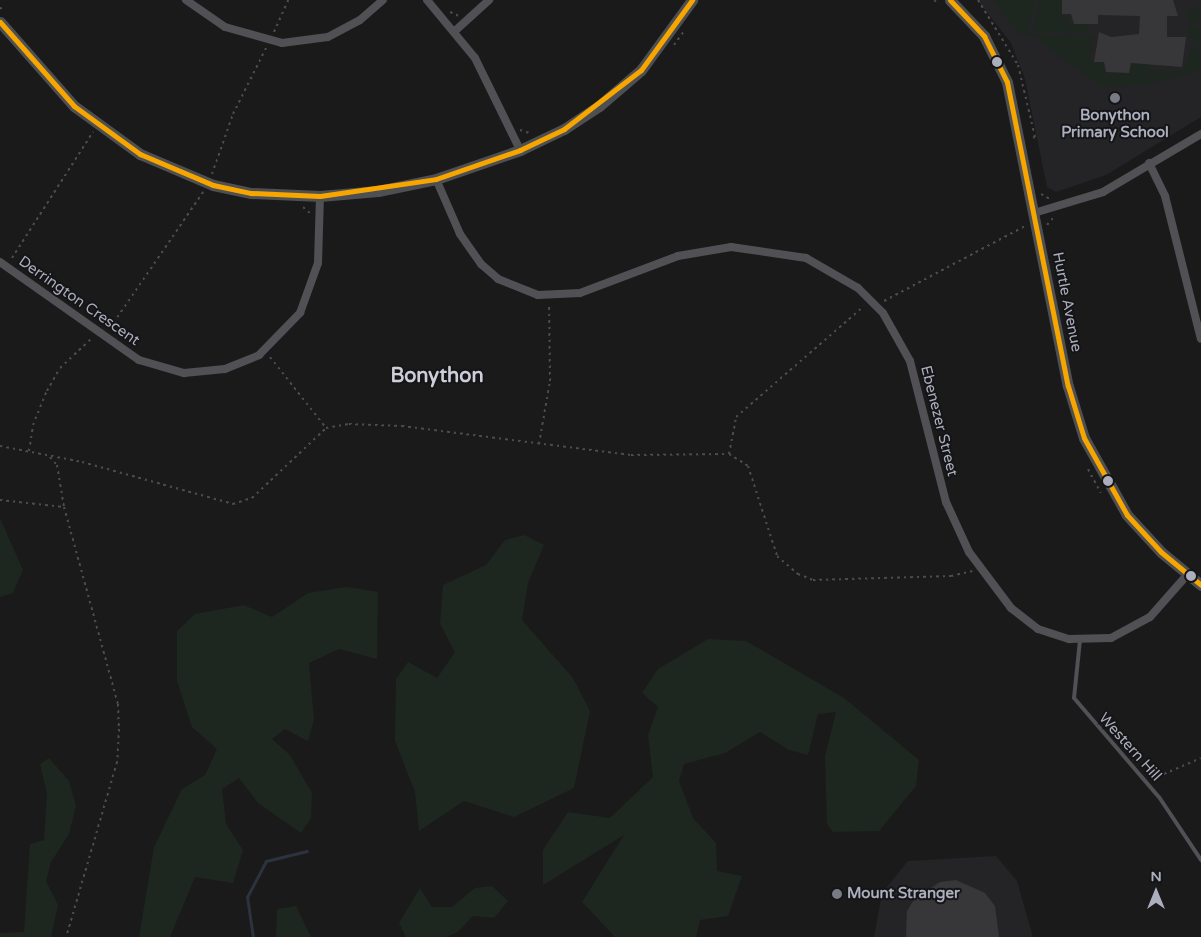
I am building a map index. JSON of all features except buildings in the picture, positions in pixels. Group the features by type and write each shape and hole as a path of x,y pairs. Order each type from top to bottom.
{"street":[{"path":"186,0 247,37 293,44 350,27 383,0"},
{"path":"427,0 456,30 484,72 516,130 520,150"},
{"path":"456,30 489,0"},
{"path":"2,17 38,70 98,126 140,154 194,179 251,193 320,196 378,191 436,179 520,150 564,129 614,95 665,42 692,0"},
{"name":"Hurtle Avenue","path":"954,4 984,36 1006,82 1029,215 1068,386 1084,438 1126,515 1187,575 1201,585"},
{"path":"1029,215 1103,192 1149,163 1201,134"},
{"path":"1149,163 1165,196 1201,339"},
{"name":"Ebenezer Street","path":"436,179 460,234 481,264 517,289 549,296 580,293 678,256 731,247 806,258 831,269 875,299 910,361 946,502 978,567 1029,623 1058,637 1080,640 1111,638 1131,630 1159,610 1187,575"},
{"name":"Derrington Crescent","path":"3,259 120,349 160,368 198,373 242,364 265,351 288,330 309,294 320,252 320,196"}],"lane":[{"name":"Western Hill","path":"1080,640 1074,698 1147,781 1201,860"}],"path":[{"path":"934,0 954,4"},
{"path":"978,0 1018,65 1035,137 1028,139 1030,148"},
{"path":"0,6 2,17"},
{"path":"448,10 455,16 467,12 471,17"},
{"path":"668,53 687,26"},
{"path":"10,260 98,126"},
{"path":"516,130 534,133"},
{"path":"205,173 220,177"},
{"path":"1038,185 1043,196 1058,199"},
{"path":"303,196 303,207 313,222"},
{"path":"1047,233 1048,222 1058,214"},
{"path":"1029,215 1027,225 1029,235"},
{"path":"882,302 1027,225"},
{"path":"3,259 10,260 18,266"},
{"path":"539,444 550,381 549,296"},
{"path":"729,454 736,417 875,299 882,302 887,309"},
{"path":"100,326 114,336"},
{"path":"29,451 33,425 47,390 60,368 86,342"},
{"path":"265,351 326,428"},
{"path":"0,446 29,451 242,503 326,428 402,426 631,455 729,454 748,466 777,556 786,567 812,580 951,576 978,567"},
{"path":"48,456 57,465 64,506 118,704 120,742 66,937"},
{"path":"1086,466 1104,497"},
{"path":"0,500 64,506"},
{"path":"1147,781 1201,758"}],"shaded area":[{"name":"Bonython Primary School","path":"977,0 1201,0 1201,117 1106,175 1056,192 1047,187 1025,79 1011,43"},
{"path":"992,0 1036,0 1026,36 1022,36"},
{"path":"1039,0 1062,0 1063,17 1070,17 1070,24 1087,24 1087,33 1032,31"},
{"path":"1194,8 1200,10 1202,16 1200,22 1194,24 1188,22 1186,16 1188,10"},
{"path":"1188,26 1201,26 1201,49 1188,35"},
{"path":"1029,34 1094,36 1089,62 1104,62 1104,70 1116,76 1149,55 1149,70 1178,67 1149,75 1185,69 1192,45 1201,53 1201,70 1145,85 1102,87"},
{"path":"0,518 23,570 13,593 0,597"},
{"path":"524,535 544,545 528,583 522,620 573,678 590,711 574,788 514,817 464,801 419,831 415,792 395,741 396,679 408,662 437,678 455,652 440,624 443,585 486,565 505,540"},
{"path":"347,587 378,592 377,659 339,649 309,663 314,720 308,741 285,729 272,739 290,755 312,793 311,818 301,833 258,803 239,778 222,789 226,824 243,850 233,883 195,877 170,937 139,937 154,847 182,789 205,775 217,749 192,727 177,681 177,631 195,614 244,605 272,617 308,593"},
{"path":"708,639 746,641 844,698 919,760 916,786 879,831 833,832 827,824 825,756 836,712 818,714 808,755 789,750 760,732 725,753 684,764 679,781 693,818 716,843 717,871 742,876 728,916 700,920 696,937 615,937 582,902 624,835 543,885 543,850 568,812 610,818 653,777 648,735 658,707 642,693 658,669"},
{"path":"49,758 69,781 76,806 69,834 51,862 46,881 58,905 51,937 0,937 0,933 24,932 30,844 44,840 47,794 40,764"},
{"path":"996,856 1017,881 1033,937 874,937 882,893 908,861"},
{"path":"492,886 508,901 494,918 473,916 458,932 446,937 406,937 399,923 420,888 432,907 452,907 475,888"},
{"path":"296,906 311,937 276,937 277,909"}],"waterway":[{"path":"253,937 247,897 266,861 307,851"}],"transit line":[{"path":"0,22 74,106 140,154 213,185 251,193 320,196 436,179 520,150 564,129 641,70 692,0"},
{"path":"950,0 984,36 1007,82 1068,386 1084,438 1127,515 1161,552 1201,585"}],"place":[{"name":"Bonython Primary School","path":"1115,98"},
{"name":"Mount Stranger","path":"837,894"}],"district":[{"name":"Bonython","path":"437,376"}]}
